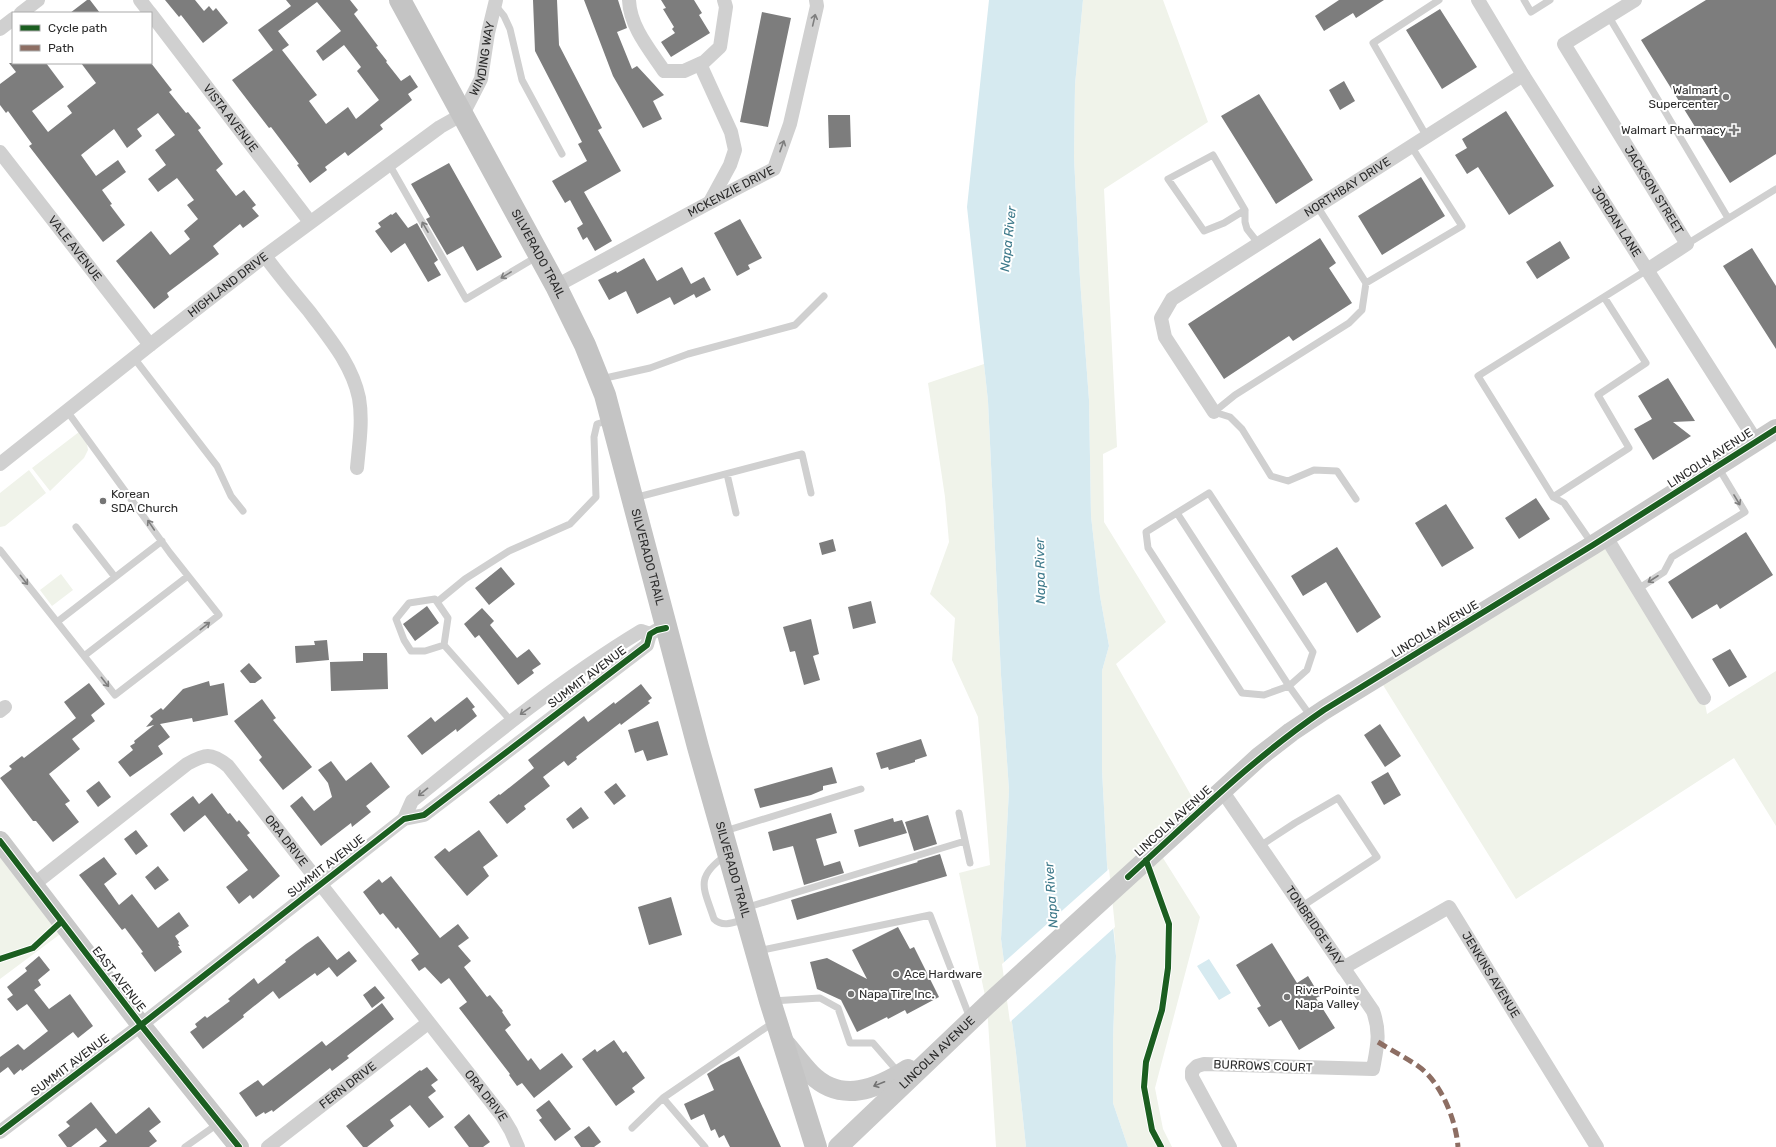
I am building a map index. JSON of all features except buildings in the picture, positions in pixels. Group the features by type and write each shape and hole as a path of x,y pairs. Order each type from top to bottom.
{"main road":[{"name":"SILVERADO TRAIL","path":"400,0 540,255 586,345 599,380 632,499 658,631 722,832 776,1020 816,1147"},
{"name":"LINCOLN AVENUE","path":"838,1147 987,1005 1259,757 1312,718 1600,541 1776,429"},
{"name":"EAST AVENUE","path":"0,841 140,1025 239,1147"},
{"path":"776,1020 812,1075 833,1089 855,1091 871,1087 900,1074 937,1052"}],"street":[{"path":"22,12 38,0"},
{"name":"VISTA AVENUE","path":"140,0 149,12"},
{"path":"629,0 629,8 641,38 664,71 684,71 704,62 720,47 726,7 724,0"},
{"name":"MCKENZIE DRIVE","path":"556,286 666,227 711,200 774,169 790,124 817,6 816,0"},
{"name":"JORDAN LANE","path":"1478,0 1523,75 1756,441"},
{"name":"JACKSON STREET","path":"1635,0 1564,44 1687,244 1647,270"},
{"name":"WINDING WAY","path":"463,114 481,79 488,33 496,3"},
{"name":"VISTA AVENUE","path":"152,15 310,222"},
{"path":"0,29 12,20"},
{"path":"700,64 731,132 735,150 730,166 711,200"},
{"name":"NORTHBAY DRIVE","path":"1214,412 1165,338 1161,318 1172,298 1523,75"},
{"name":"HIGHLAND DRIVE","path":"0,464 265,256 440,127 463,114"},
{"name":"VALE AVENUE","path":"0,152 150,345"},
{"path":"265,256 328,336 342,356 354,378 359,398 361,419 357,468"},
{"path":"1600,541 1638,590 1704,698"},
{"name":"SUMMIT AVENUE","path":"404,819 412,801 511,721 621,643 641,631 658,631"},
{"name":"SUMMIT AVENUE","path":"0,1132 404,819 424,815 647,645 658,631"},
{"name":"ORA DRIVE","path":"33,885 187,764 200,756 209,755 220,759 228,766 319,885 502,1116 518,1147"},
{"name":"TONBRIDGE WAY","path":"1222,792 1373,1011 1378,1025 1378,1042 1373,1069"},
{"name":"JENKINS AVENUE","path":"1343,968 1450,907 1597,1147"},
{"name":"FERN DRIVE","path":"268,1147 428,1023"},
{"name":"BURROWS COURT","path":"1230,1147 1192,1077 1192,1071 1197,1066 1204,1064 1373,1069"}],"lane":[{"path":"1427,136 1373,43 1439,0"},
{"path":"1524,0 1531,12 1550,0"},
{"path":"496,3 510,29 522,80 562,154"},
{"path":"1608,17 1728,218"},
{"path":"1366,283 1462,226 1412,146"},
{"path":"1245,210 1224,223 1204,231 1168,179 1213,155 1245,210 1245,222 1247,228 1258,243"},
{"path":"389,164 466,299 540,255"},
{"path":"1687,244 1776,188"},
{"path":"1214,412 1235,395 1349,323 1362,310 1366,283 1317,206"},
{"path":"1600,541 1564,503 1553,497 1478,376 1647,270"},
{"path":"599,380 650,368 688,354 794,325 824,296"},
{"path":"1553,497 1629,448 1598,395 1646,364 1604,297"},
{"path":"134,358 217,466 232,496 243,511"},
{"path":"0,550 115,696 219,615 188,576 67,411"},
{"path":"1214,412 1230,417 1242,429 1271,476 1288,481 1314,470 1337,471 1356,499"},
{"path":"437,602 465,579 509,551 570,524 596,497 594,436 597,424 611,419"},
{"path":"632,499 802,454 811,492"},
{"path":"1638,590 1664,572 1672,557 1745,512 1717,466"},
{"path":"727,474 736,513"},
{"path":"1209,493 1313,652 1307,670 1289,686 1264,695 1242,693 1148,548 1146,532 1209,493"},
{"path":"1177,513 1289,686 1312,718"},
{"path":"76,528 115,576"},
{"path":"57,622 162,541"},
{"path":"84,656 188,576"},
{"path":"444,645 425,651 411,651 404,640 396,619 409,603 435,599 448,618 444,645 511,721"},
{"path":"722,832 861,789"},
{"path":"1260,846 1338,798 1377,857 1301,907"},
{"path":"959,813 970,863"},
{"path":"728,853 709,870 705,877 703,887 714,919 718,923 729,924 745,913 965,842"},
{"path":"756,951 930,915 971,1020"},
{"path":"632,1128 663,1098 776,1020 820,998 838,1008 850,1043 872,1043 900,1074"},
{"path":"663,1098 705,1147"},
{"path":"185,1147 219,1122"}],"shaded area":[{"path":"1083,0 1163,0 1208,122 1104,189 1117,447 1103,454 1104,522 1166,622 1116,664 1200,811 1158,850 1200,917 1155,1088 1163,1129 1172,1147 1128,1147 1113,1103 1113,1039 1116,956 1111,892 1107,864 1102,770 1102,671 1109,646 1100,596 1091,516 1089,400 1080,279 1074,157 1075,85"},
{"path":"984,364 988,401 1001,675 1009,790 1001,939 1016,1053 1026,1147 996,1147 987,1005 959,873 990,865 978,717 952,660 955,618 930,594 949,542 945,497 928,383"},
{"path":"79,432 87,444 88,450 84,458 50,491 32,468"},
{"path":"29,470 46,493 5,526 0,527 0,493"},
{"path":"1606,537 1704,698 1707,714 1776,671 1776,826 1734,758 1516,899 1378,677"},
{"path":"61,574 73,590 52,606 40,590"},
{"path":"0,841 67,929 0,979"}],"water":[{"name":"Napa River","path":"989,0 1083,0 1075,85 1074,157 1080,279 1089,400 1091,516 1100,596 1109,646 1102,671 1102,770 1107,864 1116,956 1113,1039 1113,1103 1128,1147 1026,1147 1016,1053 1001,939 1009,790 1001,675 988,401 967,207"},
{"path":"1209,959 1231,993 1219,1000 1197,966"}],"pier":[{"path":"1109,869 1115,927 1010,1022 1002,964"}],"marked path":[{"path":"1378,1042 1418,1066 1434,1082 1446,1102 1451,1114 1457,1136 1458,1147"}],"cycle path":[{"path":"1128,877 1199,811 1272,748 1324,710 1593,545 1776,429"},
{"path":"0,1132 141,1025 404,819 424,815 647,645 650,634 657,630 666,628"},
{"path":"0,841 141,1025 239,1147"},
{"path":"1146,860 1169,924 1168,968 1162,1010 1146,1062 1144,1087 1152,1130 1161,1147"},
{"path":"0,959 33,948 61,922"}],"place":[{"name":"Walmart Supercenter","path":"1726,97"},
{"name":"Walmart Pharmacy","path":"1734,130"},
{"name":"Korean SDA Church","path":"103,501"},
{"name":"Ace Hardware","path":"896,974"},
{"name":"Napa Tire Inc.","path":"851,994"},
{"name":"RiverPointe Napa Valley","path":"1287,997"}]}
